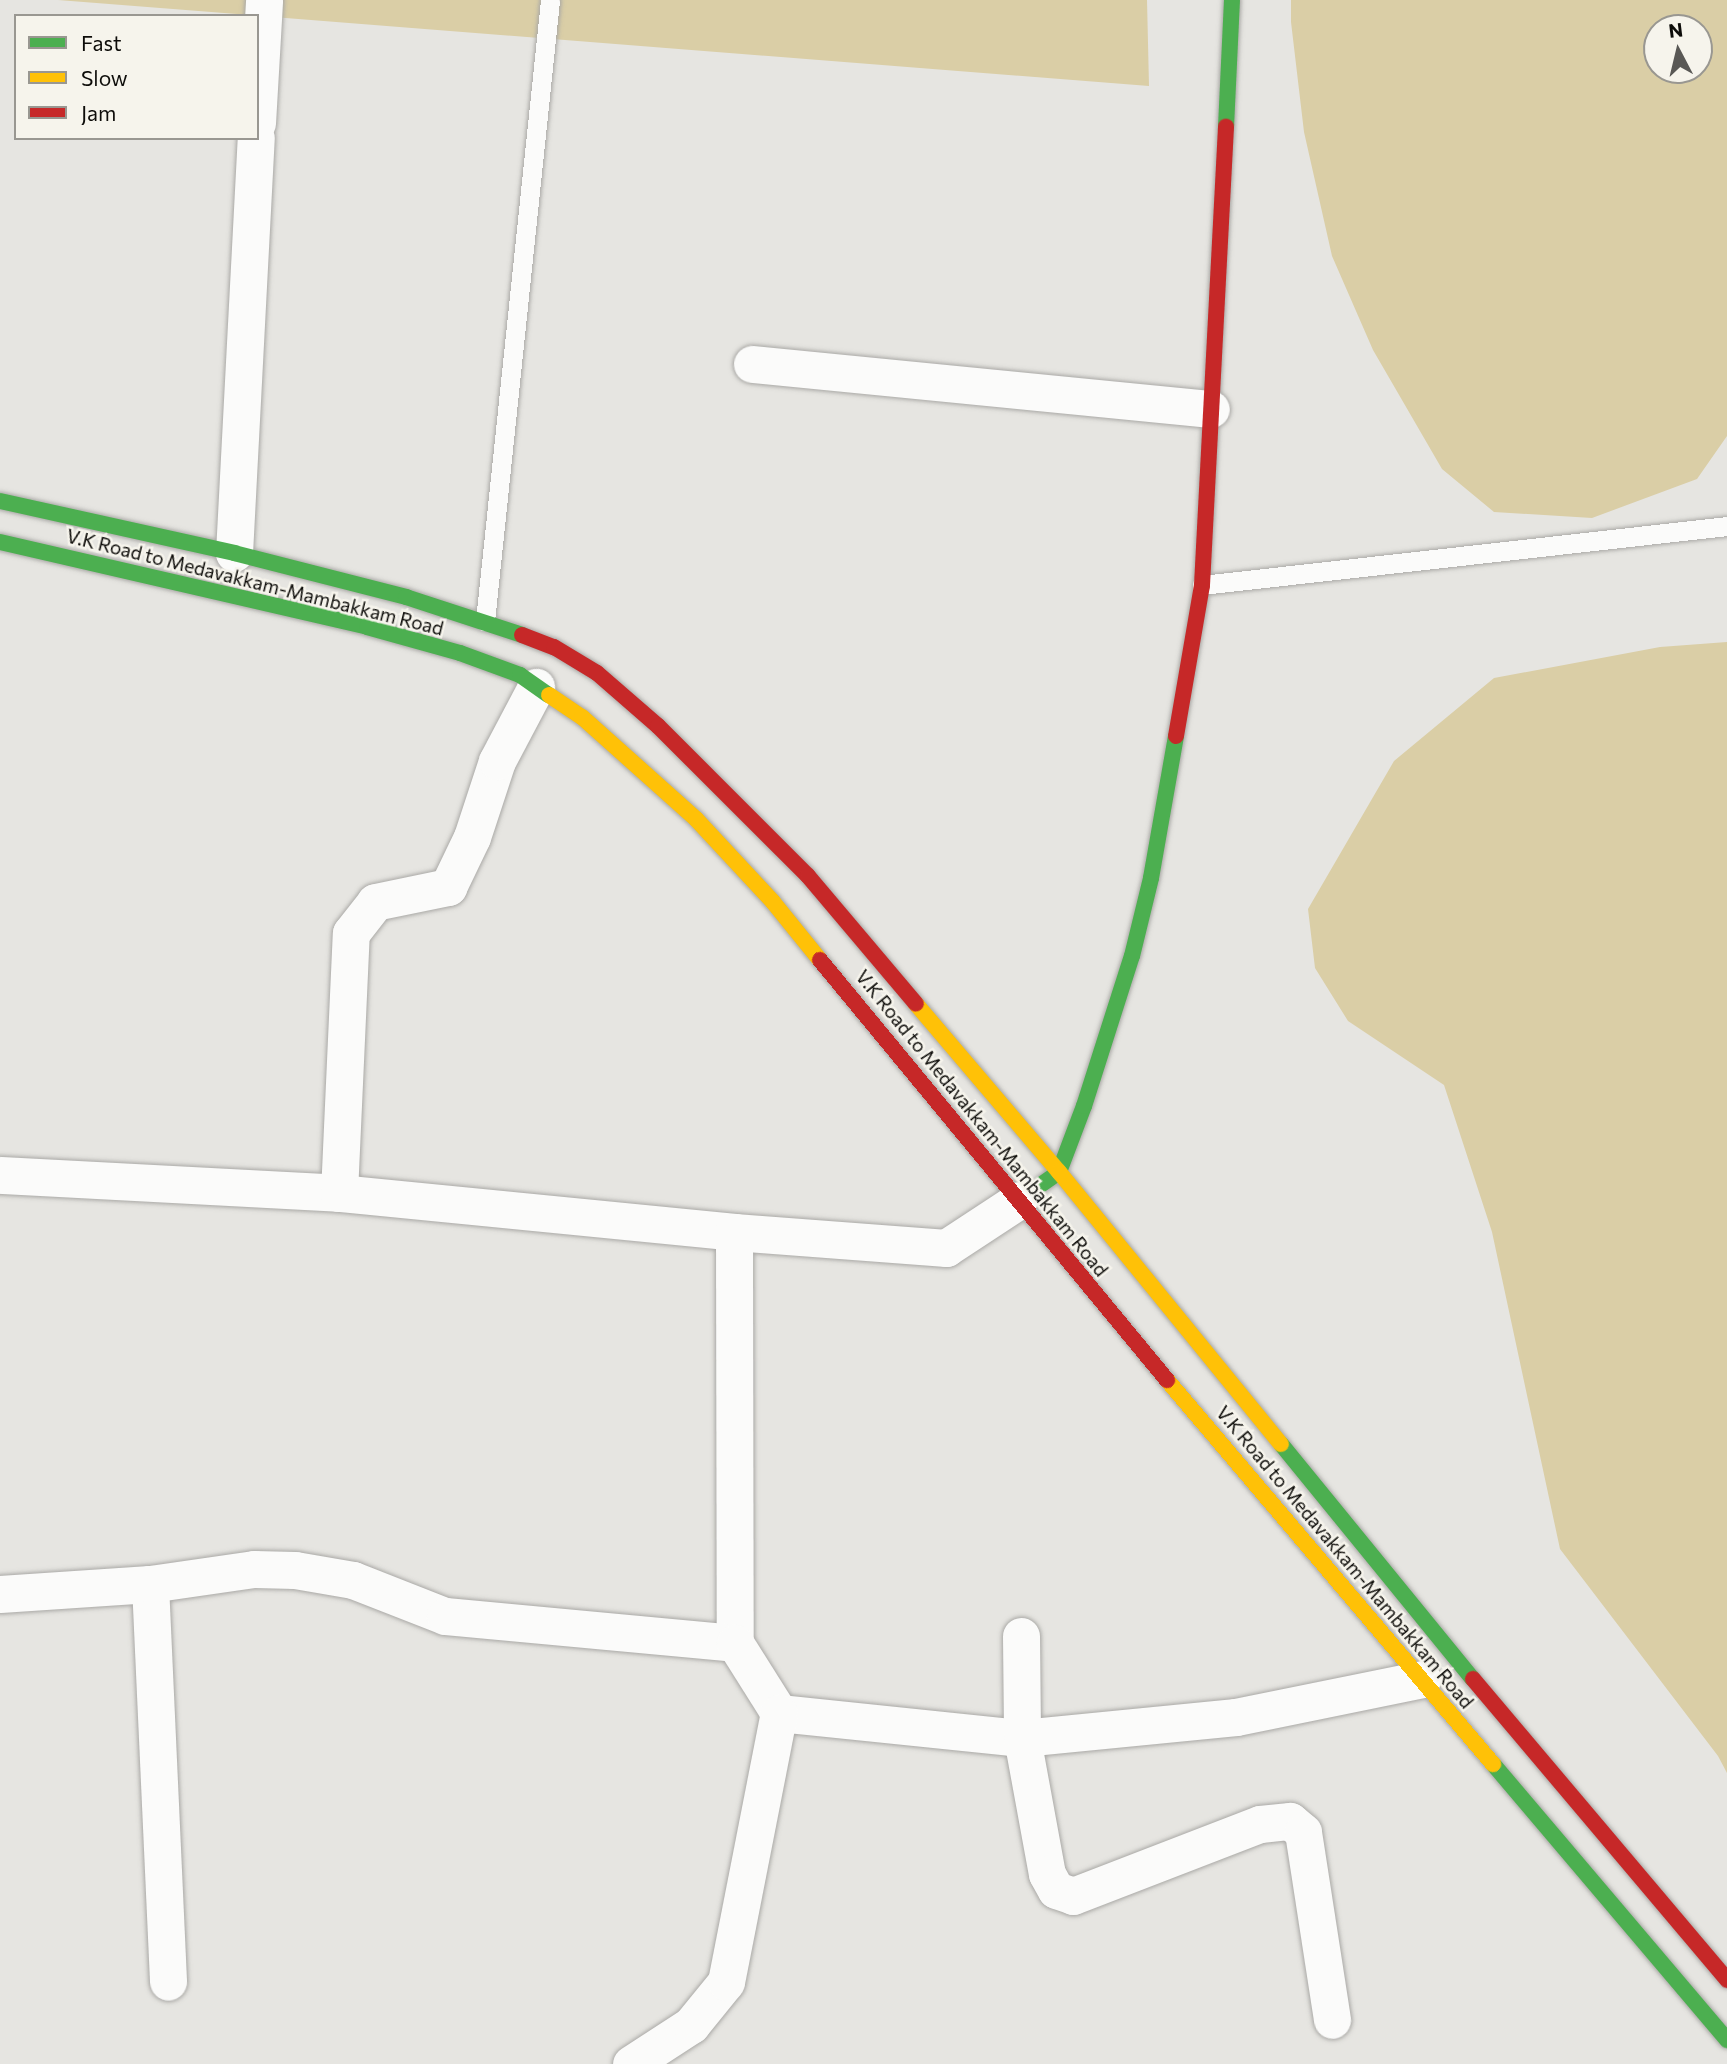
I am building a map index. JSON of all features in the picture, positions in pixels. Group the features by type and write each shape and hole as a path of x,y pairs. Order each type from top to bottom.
{"street":[{"path":"259,88 264,0"},
{"path":"0,1175 339,1193 734,1231 946,1248 1059,1172 1084,1106 1132,956 1148,891 1202,585 1232,0"},
{"path":"233,553 256,140"},
{"path":"752,364 1211,409"},
{"name":"V.K Road to Medavakkam-Mambakkam Road","path":"0,501 233,553 406,597 485,621 554,647 597,673 668,736 808,876 1059,1172 1512,1727 1727,1980"},
{"name":"V.K Road to Medavakkam-Mambakkam Road","path":"0,542 367,626 460,653 520,675 582,717 696,818 773,902 1126,1332 1727,2040"},
{"path":"339,1193 351,933 375,902 448,887 472,837 497,761 536,687"},
{"path":"631,2064 691,2025 726,1982 779,1713 735,1643 734,1231"},
{"path":"0,1594 150,1584 254,1569 295,1570 353,1580 446,1616 735,1643"},
{"path":"150,1584 168,1982"},
{"path":"1021,1636 1022,1738 1047,1874 1056,1890 1073,1896 1260,1824 1290,1821 1303,1832 1332,2020"},
{"path":"779,1713 1022,1738 1236,1717 1422,1679"}],"lane":[{"path":"485,621 550,0"},
{"path":"1202,585 1727,526"}],"shaded area":[{"path":"58,0 1147,0 1149,86 259,14"},
{"path":"1291,0 1727,0 1727,436 1697,479 1592,518 1494,512 1442,469 1373,350 1332,256 1304,132 1291,22"},
{"path":"1727,642 1727,1773 1718,1756 1560,1549 1492,1232 1444,1085 1348,1021 1315,968 1308,909 1394,761 1494,678 1660,647"}],"traffic: fast":[{"path":"1226,127 1232,0"},
{"path":"0,501 234,553 406,597 522,635"},
{"path":"0,542 367,627 460,653 520,675 549,695"},
{"path":"1042,1184 1059,1172 1084,1106 1132,956 1151,878 1176,736"},
{"path":"1281,1444 1473,1679"},
{"path":"1493,1764 1727,2040"}],"traffic: slow":[{"path":"549,695 582,717 696,819 773,902 820,960"},
{"path":"916,1004 1059,1172 1281,1444"},
{"path":"1167,1380 1493,1764"}],"traffic: jam":[{"path":"1176,736 1202,585 1226,127"},
{"path":"522,635 554,647 597,673 658,726 808,876 916,1004"},
{"path":"820,960 1167,1380"},
{"path":"1473,1679 1727,1980"}]}
